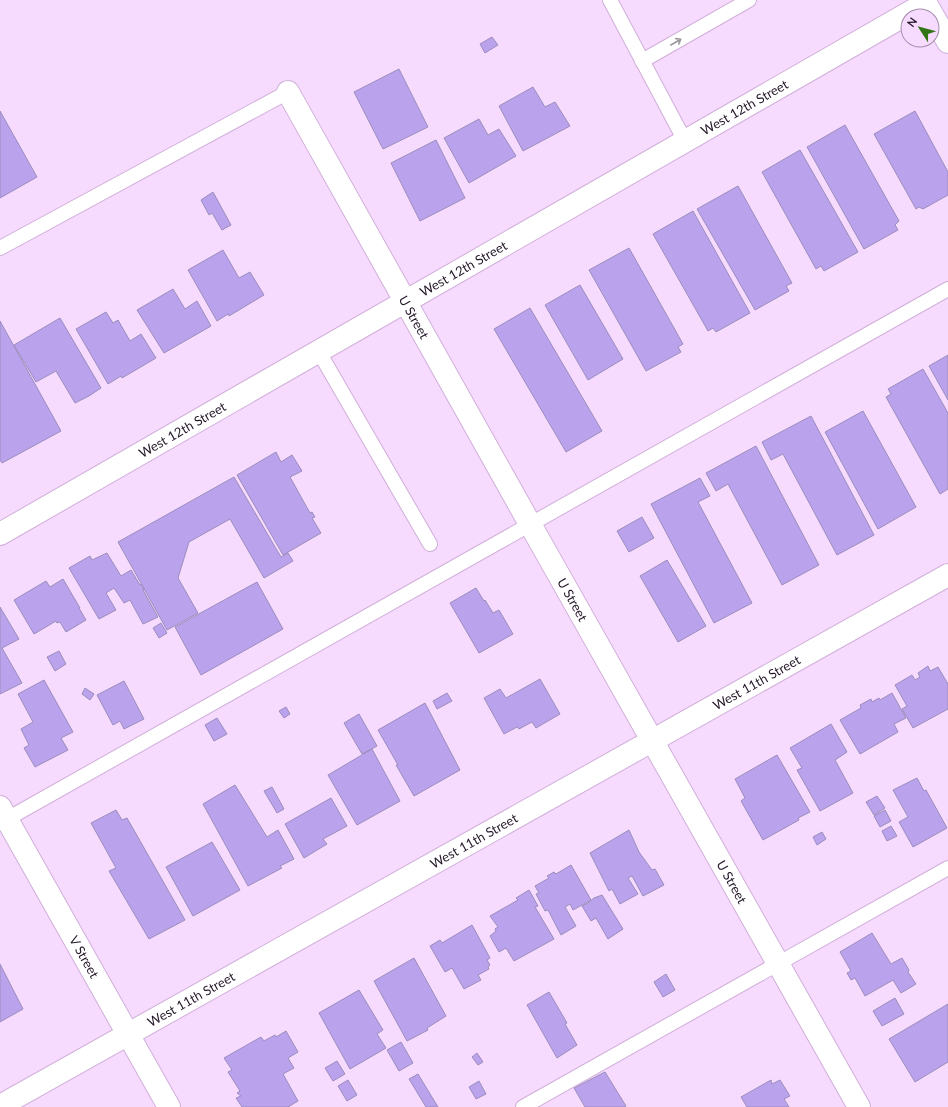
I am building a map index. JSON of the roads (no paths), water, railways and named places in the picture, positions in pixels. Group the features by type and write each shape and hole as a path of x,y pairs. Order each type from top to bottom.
{"street":[{"path":"925,1 948,42"},
{"name":"West 12th Street","path":"0,534 686,141 925,1"},
{"name":"U Street","path":"288,92 859,1107"},
{"name":"West 11th Street","path":"0,1106 948,575"},
{"name":"V Street","path":"2,816 169,1107"}],"lane":[{"path":"610,0 686,141"},
{"path":"642,61 749,0"},
{"path":"0,248 288,92"},
{"path":"2,816 530,524 948,289"},
{"path":"319,352 430,544"},
{"path":"523,1107 948,868"}]}
